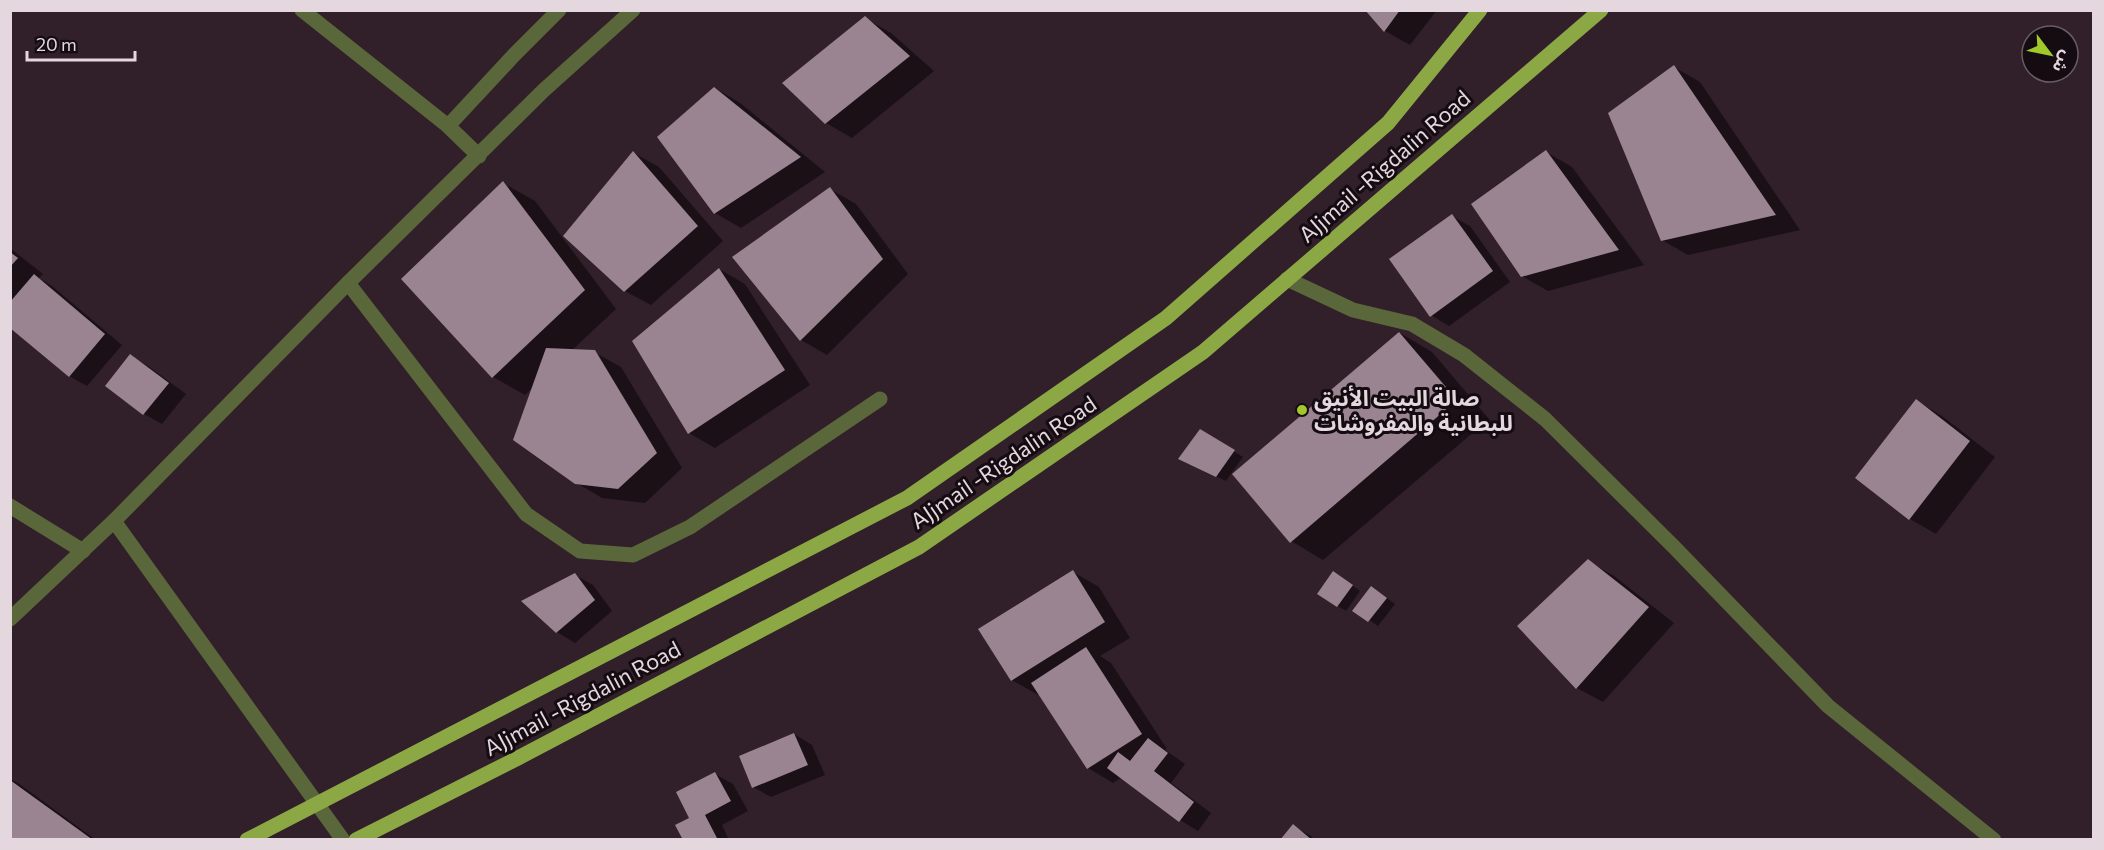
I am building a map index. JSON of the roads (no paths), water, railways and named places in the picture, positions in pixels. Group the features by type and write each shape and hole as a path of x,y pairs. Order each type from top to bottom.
{"main road":[{"name":"AJjmail -Rigdalin Road","path":"247,840 907,498 1166,318 1388,123 1480,10"},
{"name":"AJjmail -Rigdalin Road","path":"356,840 539,747 919,547 1203,351 1601,10"}],"street":[{"path":"302,10 448,126 479,156"},
{"path":"448,126 559,10"},
{"path":"10,620 114,521 348,283 544,90 633,10"},
{"path":"1287,279 1353,310 1412,324 1464,355 1545,419 1674,547 1828,706 1994,840"},
{"path":"348,283 526,514 580,551 633,555 690,527 880,399"},
{"path":"10,506 83,551"},
{"path":"114,521 343,840"}],"place":[{"name":"صالة البيت الأنيق للبطانية والمفروشات","path":"1302,410"}]}
